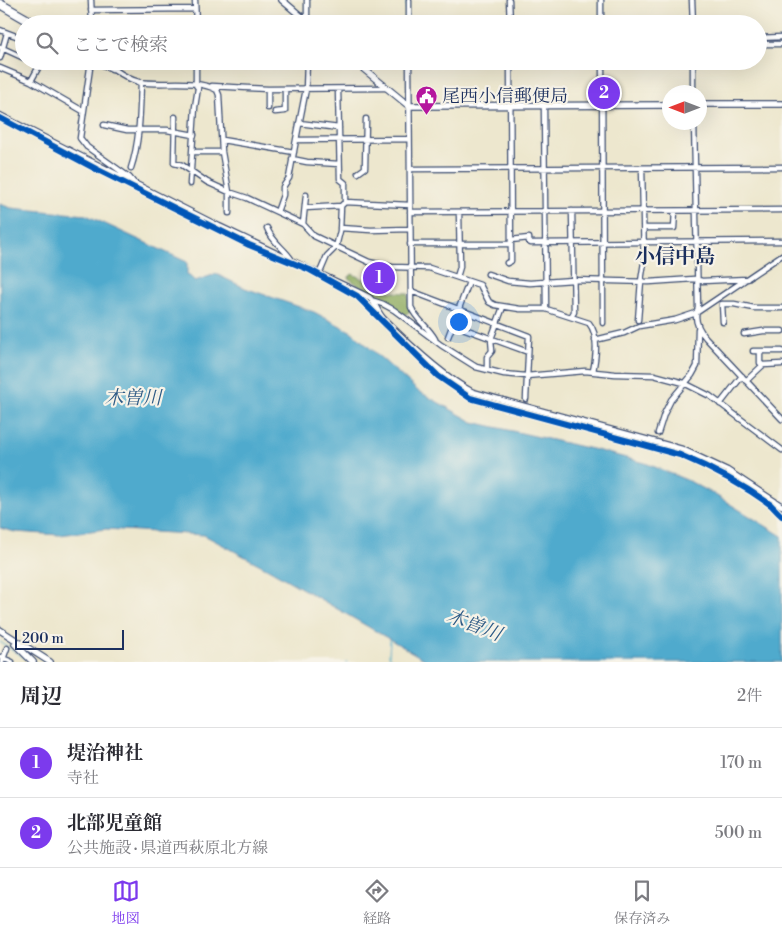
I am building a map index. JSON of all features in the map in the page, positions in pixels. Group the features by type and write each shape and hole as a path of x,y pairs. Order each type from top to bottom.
{"main road":[{"path":"282,0 299,15"},
{"path":"365,70 409,106 662,105"},
{"path":"707,104 782,104"},
{"path":"2,631 33,662"},
{"path":"2,631 50,662"}],"street":[{"path":"92,0 92,15"},
{"path":"195,0 195,15"},
{"path":"307,0 308,15"},
{"path":"408,0 409,15"},
{"path":"509,0 510,15"},
{"path":"601,0 601,15"},
{"path":"692,0 693,15"},
{"path":"0,2 23,15"},
{"path":"0,6 16,15"},
{"path":"92,10 195,9"},
{"path":"0,30 15,36"},
{"path":"0,58 7,33"},
{"path":"767,38 782,37"},
{"path":"767,44 782,44"},
{"path":"2,48 15,54"},
{"path":"0,68 31,81 83,111"},
{"path":"31,81 37,70"},
{"path":"90,70 79,133 82,142 129,177 134,183"},
{"path":"113,70 140,82 268,89 387,88"},
{"path":"190,184 198,88 196,85 196,70"},
{"path":"277,212 283,195 283,187 289,178 306,89 307,70"},
{"path":"409,70 411,306 414,315 431,332 437,342"},
{"path":"507,263 511,261 510,70"},
{"path":"602,70 603,323"},
{"path":"693,70 694,85"},
{"path":"131,168 138,129 140,82"},
{"path":"208,86 218,90 220,95 222,152 229,213"},
{"path":"268,89 268,108"},
{"path":"275,112 285,111 285,89"},
{"path":"321,270 327,256 336,247 343,204 345,182 340,179 338,89"},
{"path":"544,106 546,309"},
{"path":"0,115 219,226 383,304 476,367 526,376 593,371 615,374 654,375 684,383 710,396 782,450"},
{"path":"175,117 174,162 228,192 247,198 303,224 314,236 369,262 392,267 429,268 480,285 490,302 503,307 546,309 589,323 595,340 596,357 593,371"},
{"path":"358,173 365,168 366,119"},
{"path":"299,123 339,128"},
{"path":"104,124 127,130 138,129 194,135"},
{"path":"658,433 664,414 697,366 698,324 696,313 698,308 694,130"},
{"path":"296,140 409,139"},
{"path":"222,140 294,152"},
{"path":"192,152 222,152"},
{"path":"292,159 339,164"},
{"path":"410,169 782,167"},
{"path":"638,320 641,281 644,269 642,168"},
{"path":"303,224 306,195"},
{"path":"306,208 343,204 410,205"},
{"path":"410,212 782,210"},
{"path":"572,211 574,280 574,312 572,317"},
{"path":"644,228 674,228 675,211"},
{"path":"457,277 460,267 459,212"},
{"path":"267,228 269,234 292,260"},
{"path":"340,228 410,230"},
{"path":"410,244 511,242 529,238 531,243 572,244 782,241"},
{"path":"595,340 624,333 639,326 675,320 696,313 782,255"},
{"path":"488,274 502,279 521,282 546,280 641,281 697,279 702,281 747,279"},
{"path":"448,337 469,282"},
{"path":"411,291 529,336 526,399"},
{"path":"717,299 723,304 754,308 782,308"},
{"path":"374,301 377,312 396,330 449,377 473,392 682,449 728,470 782,506"},
{"path":"723,304 724,322"},
{"path":"487,370 487,357 492,351 491,339 503,307"},
{"path":"453,324 528,352"},
{"path":"698,324 706,338 782,419"},
{"path":"744,334 782,331"},
{"path":"753,351 782,351"},
{"path":"760,351 760,363 763,365"},
{"path":"746,381 763,365 782,364"},
{"path":"720,404 742,376"},
{"path":"7,648 2,659 12,662"}],"green space":[{"path":"352,274 368,281 367,284 372,286 408,293 411,312 404,315 348,278"}],"water":[{"name":"木曽川","path":"0,204 11,208 86,215 187,262 187,274 195,281 216,274 245,288 314,312 352,332 418,391 473,422 645,463 689,481 712,493 782,536 782,662 429,662 270,570 204,535 106,529 60,535 15,532 0,528"}],"waterway":[{"path":"406,0 407,15"},
{"path":"390,640 389,656 394,662"},
{"path":"0,642 27,659"}],"cycle path":[{"path":"0,118 96,169 249,245 310,270 357,296 438,376 470,398 680,455 738,484 771,505 782,516"}],"place":[{"name":"北部児童館","path":"604,93"},
{"name":"尾西小信郵便局","path":"426,115"},
{"name":"堤治神社","path":"379,278"}],"district":[{"name":"小信中島","path":"675,257"}]}
